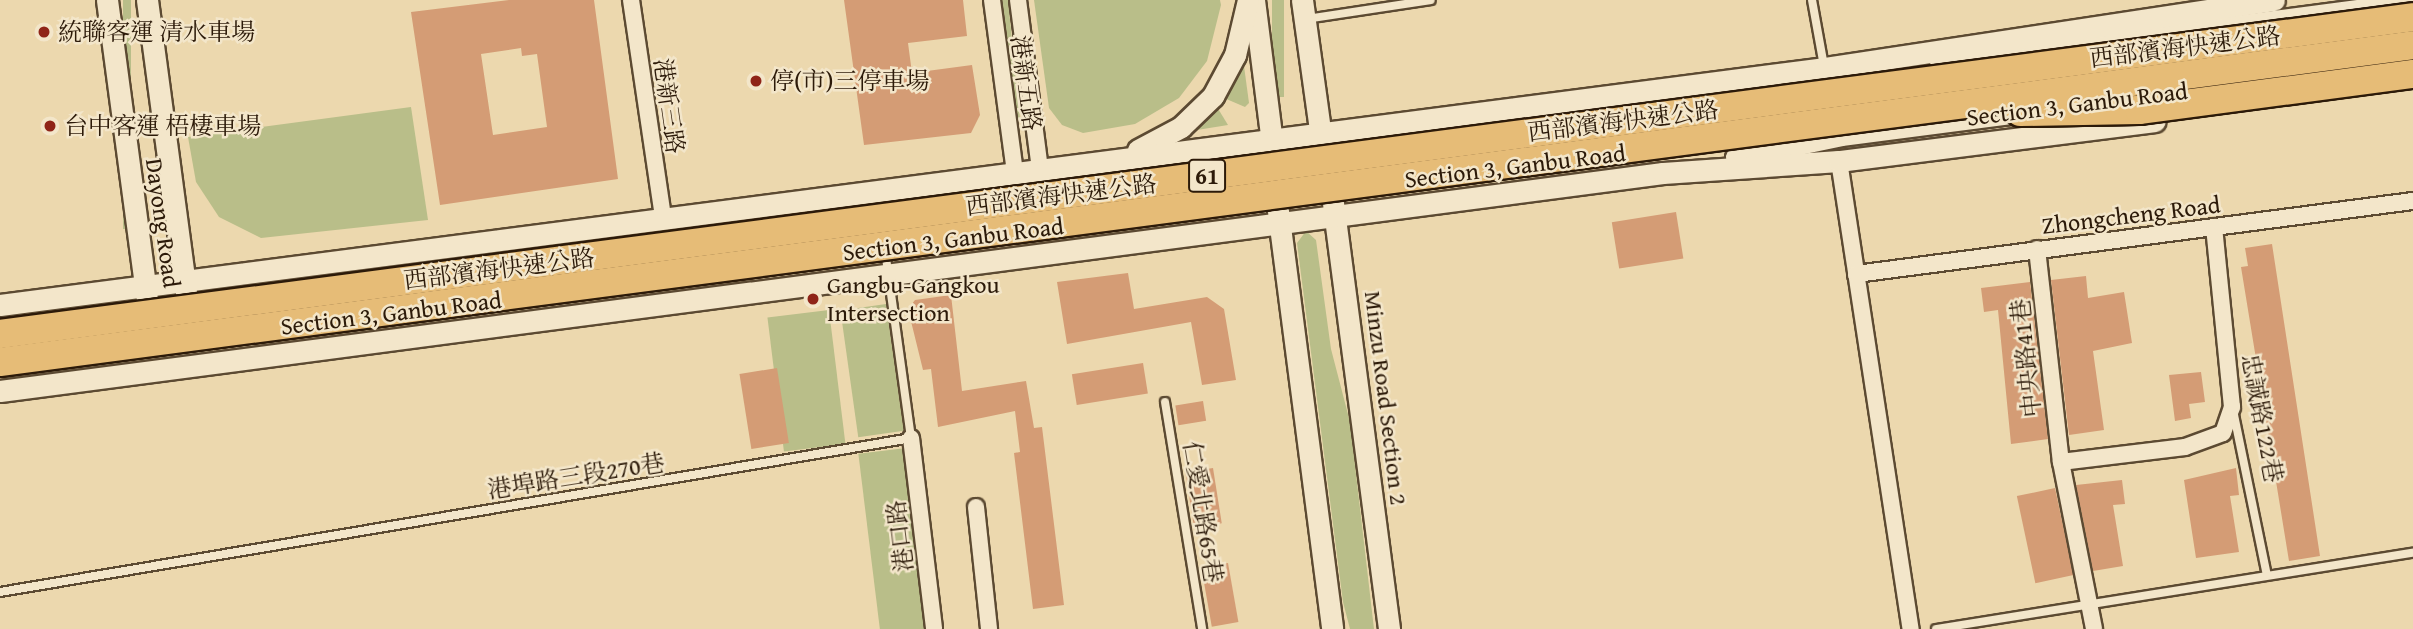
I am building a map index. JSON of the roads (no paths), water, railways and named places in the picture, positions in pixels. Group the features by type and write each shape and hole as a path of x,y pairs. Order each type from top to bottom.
{"highway":[{"name":"西部濱海快速公路","path":"0,334 2413,17"},
{"name":"西部濱海快速公路","path":"0,362 2413,46"},
{"path":"1884,115 2139,110 2413,74"}],"street":[{"name":"Dayong Road","path":"107,0 156,370"},
{"name":"Dayong Road","path":"147,0 195,365"},
{"name":"港新三路","path":"631,0 663,218"},
{"name":"港新五路","path":"992,0 1015,172"},
{"name":"港新五路","path":"1018,0 1040,169"},
{"path":"1119,158 1172,133 1208,103 1236,55 1248,0"},
{"path":"1254,0 1272,138 1279,223 1332,629"},
{"path":"0,305 1652,88 1824,68 2274,0"},
{"path":"1652,88 1833,79 2413,3"},
{"name":"Minzu Road Section 2","path":"1304,10 1320,132 1336,216 1389,629"},
{"name":"Section 3, Ganbu Road","path":"1662,173 1840,135 2413,60"},
{"name":"Section 3, Ganbu Road","path":"0,391 1662,173 1839,161 2413,88"},
{"path":"1839,161 1911,629"},
{"name":"Zhongcheng Road","path":"1856,274 2413,201"},
{"name":"忠誠路122巷","path":"2214,227 2232,407"},
{"name":"中央路41巷","path":"2037,249 2061,462 2085,607 2094,629"},
{"path":"2061,462 2206,442 2223,433 2232,407"},
{"name":"港口路","path":"911,438 934,629"},
{"path":"976,507 989,629"}],"lane":[{"path":"1304,10 1431,0"},
{"path":"1812,0 1824,68"},
{"path":"877,190 882,226"},
{"path":"883,238 911,438"},
{"name":"仁愛北路65巷","path":"1166,402 1202,629"},
{"name":"忠誠路122巷","path":"2232,407 2243,435 2267,575"},
{"name":"港埠路三段270巷","path":"0,592 911,438"},
{"path":"1936,629 2413,553"}],"place":[{"name":"統聯客運 清水車場","path":"44,32"},
{"name":"停(市)三停車場","path":"756,81"},
{"name":"台中客運 梧棲車場","path":"50,126"},
{"name":"Gangbu-Gangkou Intersection","path":"813,299"}]}
